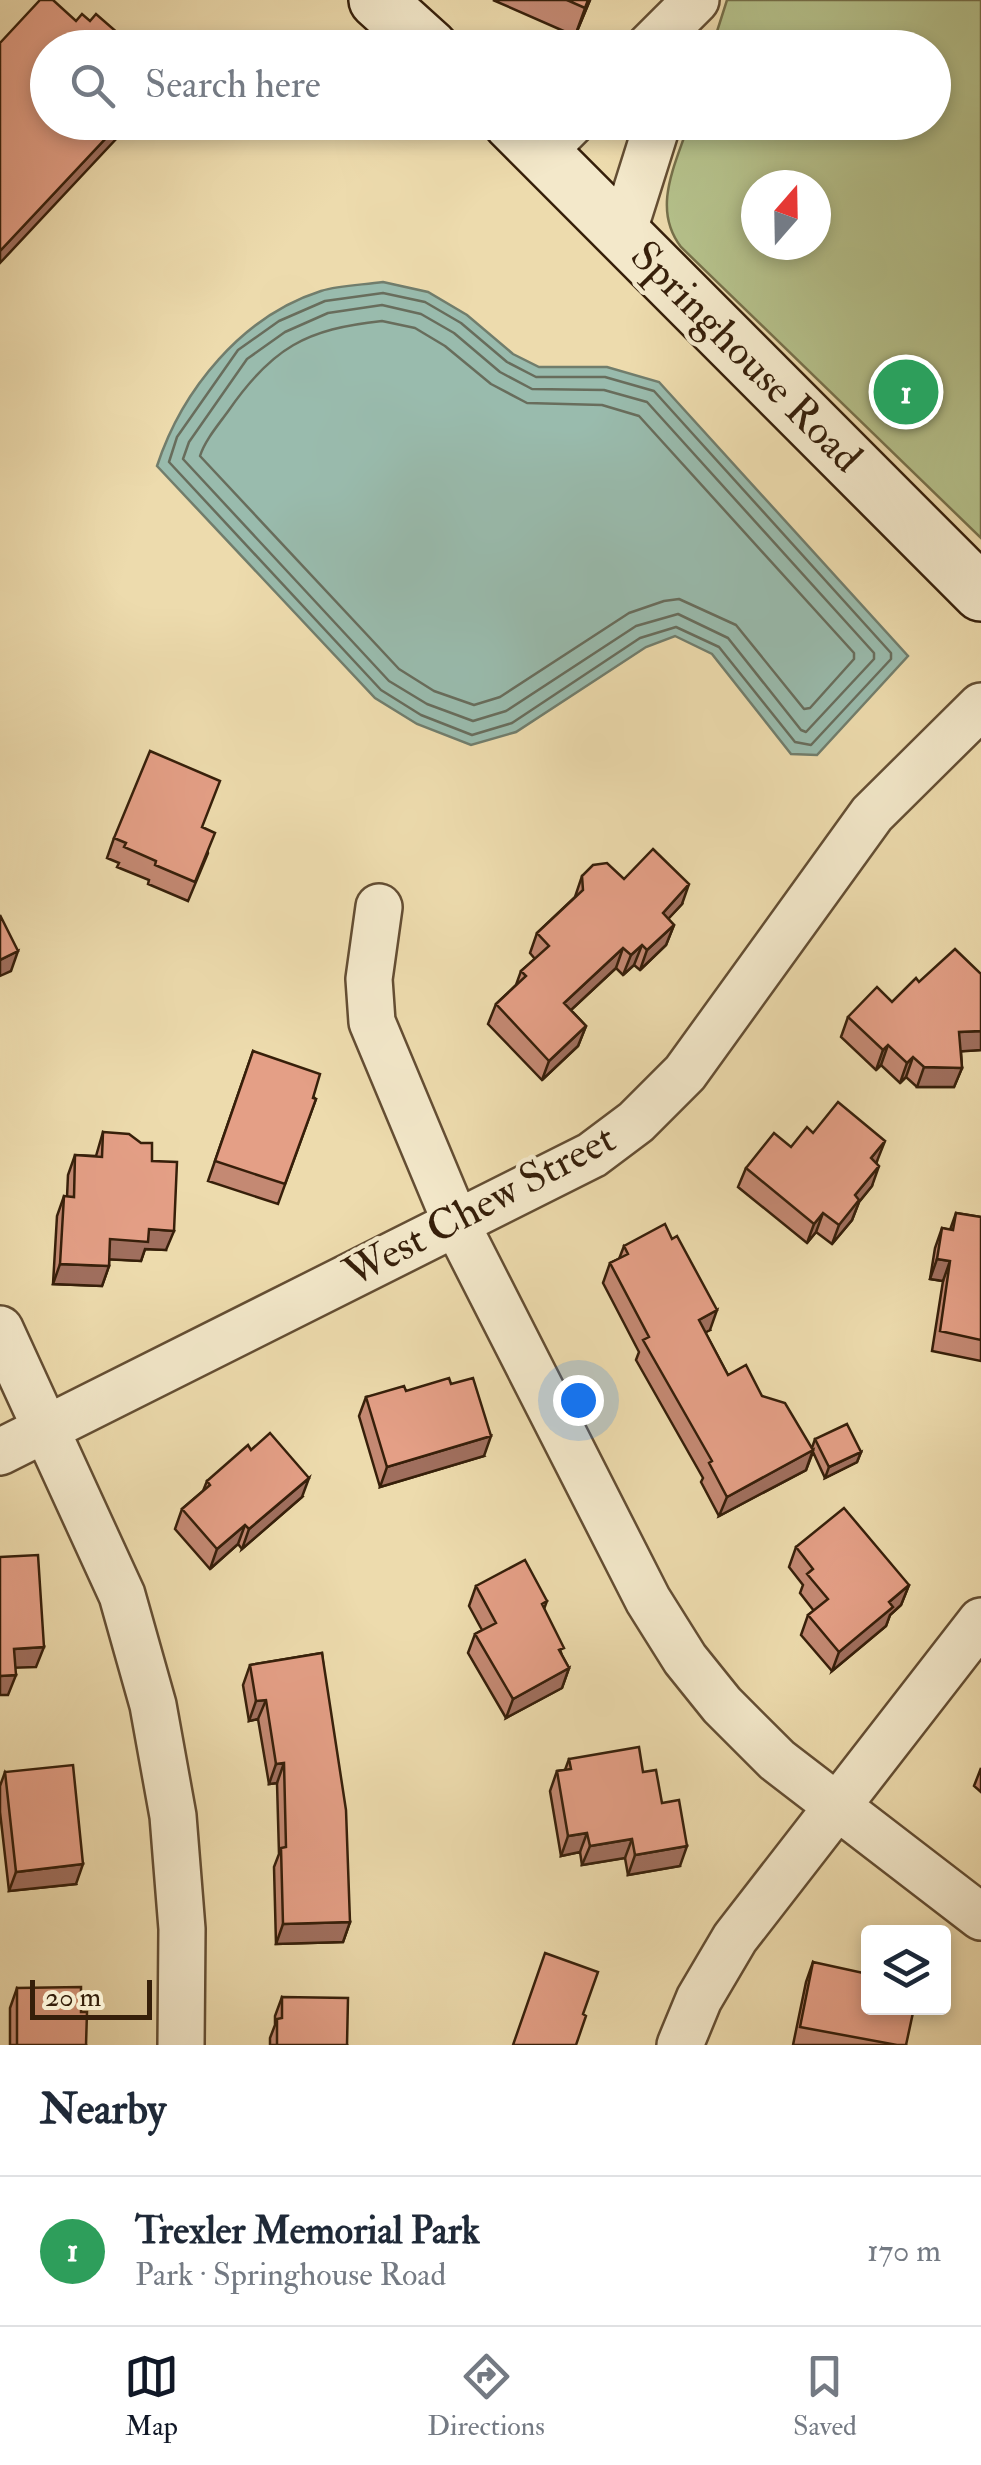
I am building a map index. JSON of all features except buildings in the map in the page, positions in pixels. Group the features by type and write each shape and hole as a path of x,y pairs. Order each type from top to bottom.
{"street":[{"path":"377,0 410,30"},
{"path":"666,30 697,0"},
{"path":"688,30 697,0"},
{"name":"Springhouse Road","path":"548,140 623,233 981,593"},
{"path":"623,233 652,140"},
{"name":"West Chew Street","path":"0,1452 592,1155 648,1110 685,1073 872,814 981,706"},
{"path":"380,907 368,979 372,1022 456,1224 648,1600 685,1659 722,1705 777,1760 981,1918"},
{"path":"0,1329 122,1595 153,1705 173,1816 182,1929 181,2045"},
{"path":"680,2045 699,1999 736,1938 981,1621"}],"green space":[{"path":"727,0 981,0 981,538 681,247 668,217 669,186 683,140 951,140 951,30 717,30"}],"water":[{"path":"383,282 428,292 467,315 513,354 539,367 607,367 659,382 908,656 817,755 791,754 712,654 675,636 646,647 516,732 471,745 417,724 375,698 157,466 182,410 219,359 241,337 292,303 321,291"}],"place":[{"name":"Trexler Memorial Park","path":"906,392"}]}
